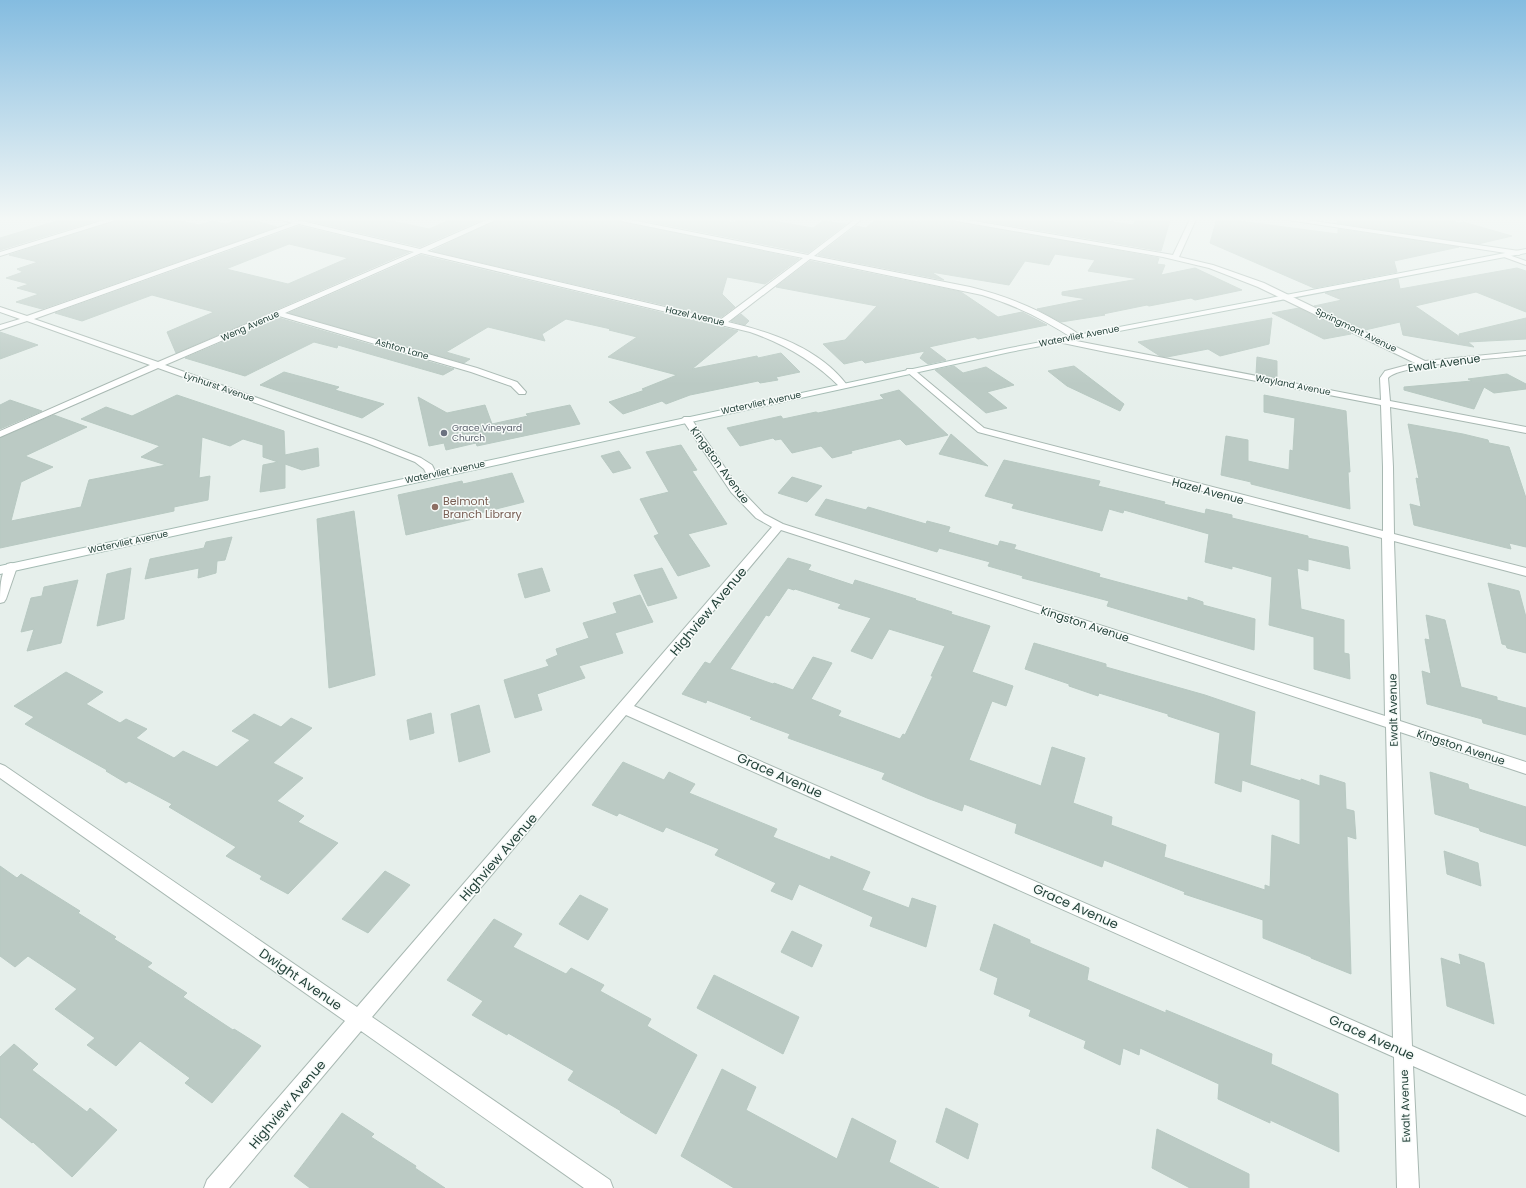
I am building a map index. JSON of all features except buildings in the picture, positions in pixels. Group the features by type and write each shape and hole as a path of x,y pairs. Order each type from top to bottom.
{"street":[{"path":"0,328 155,272"},
{"name":"Weng Avenue","path":"0,434 373,272"},
{"name":"Hazel Avenue","path":"509,272 723,322 766,334 815,360 843,385"},
{"path":"723,322 789,272"},
{"path":"888,272 998,296 1034,311 1077,337"},
{"name":"Springmont Avenue","path":"1226,272 1241,277 1286,297 1424,364"},
{"name":"Watervliet Avenue","path":"5,569 843,385 1061,340 1414,272"},
{"name":"Lynhurst Avenue","path":"0,309 370,441 418,460 428,467 432,475"},
{"name":"Ashton Lane","path":"278,313 474,370 514,384 522,392"},
{"name":"Wayland Avenue","path":"1061,340 1106,350 1526,430"},
{"name":"Ewalt Avenue","path":"1408,1188 1396,860 1388,536 1388,467 1384,378 1388,373 1424,364 1526,352"},
{"name":"Hazel Avenue","path":"910,371 981,430 1526,572"},
{"name":"Kingston Avenue","path":"687,420 735,490 760,516 779,526 1201,661 1526,768"},
{"name":"Highview Avenue","path":"215,1188 779,526"},
{"path":"0,599 5,569"},
{"name":"Grace Avenue","path":"625,708 1526,1106"},
{"name":"Dwight Avenue","path":"0,770 602,1188"}],"place":[{"name":"Grace Vineyard Church","path":"444,433"},
{"name":"Belmont Branch Library","path":"435,507"}]}
